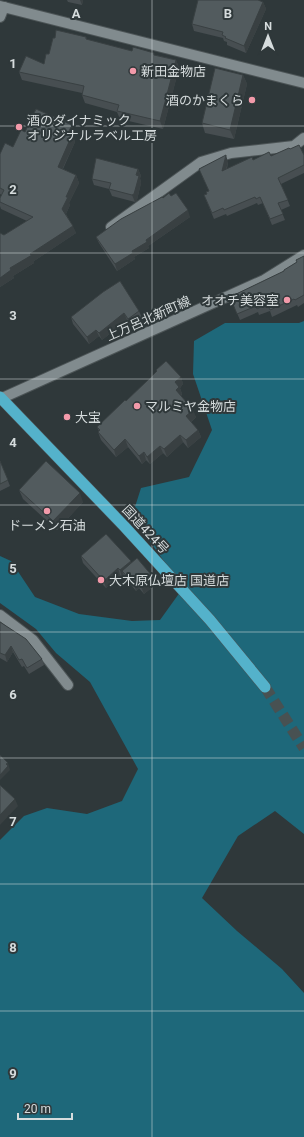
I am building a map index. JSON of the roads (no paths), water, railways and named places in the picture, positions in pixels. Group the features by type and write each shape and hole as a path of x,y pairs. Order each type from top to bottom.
{"highway":[{"name":"国道424号","path":"0,398 130,532 210,620 265,687"}],"street":[{"path":"1,10 304,83"},
{"path":"103,233 201,162 231,153 294,146 304,138"},
{"name":"上万呂北新町線","path":"0,398 264,280 304,255"},
{"path":"0,615 33,640 68,685"}],"tunnel":[{"path":"265,687 304,748"}],"place":[{"name":"新田金物店","path":"133,71"},
{"name":"酒のかまくら","path":"252,100"},
{"name":"酒のダイナミック オリジナルラベル工房","path":"19,127"},
{"name":"オオチ美容室","path":"287,300"},
{"name":"マルミヤ金物店","path":"137,406"},
{"name":"大宝","path":"67,417"},
{"name":"ドーメン石油","path":"47,511"},
{"name":"大木原仏壇店 国道店","path":"101,580"}]}
